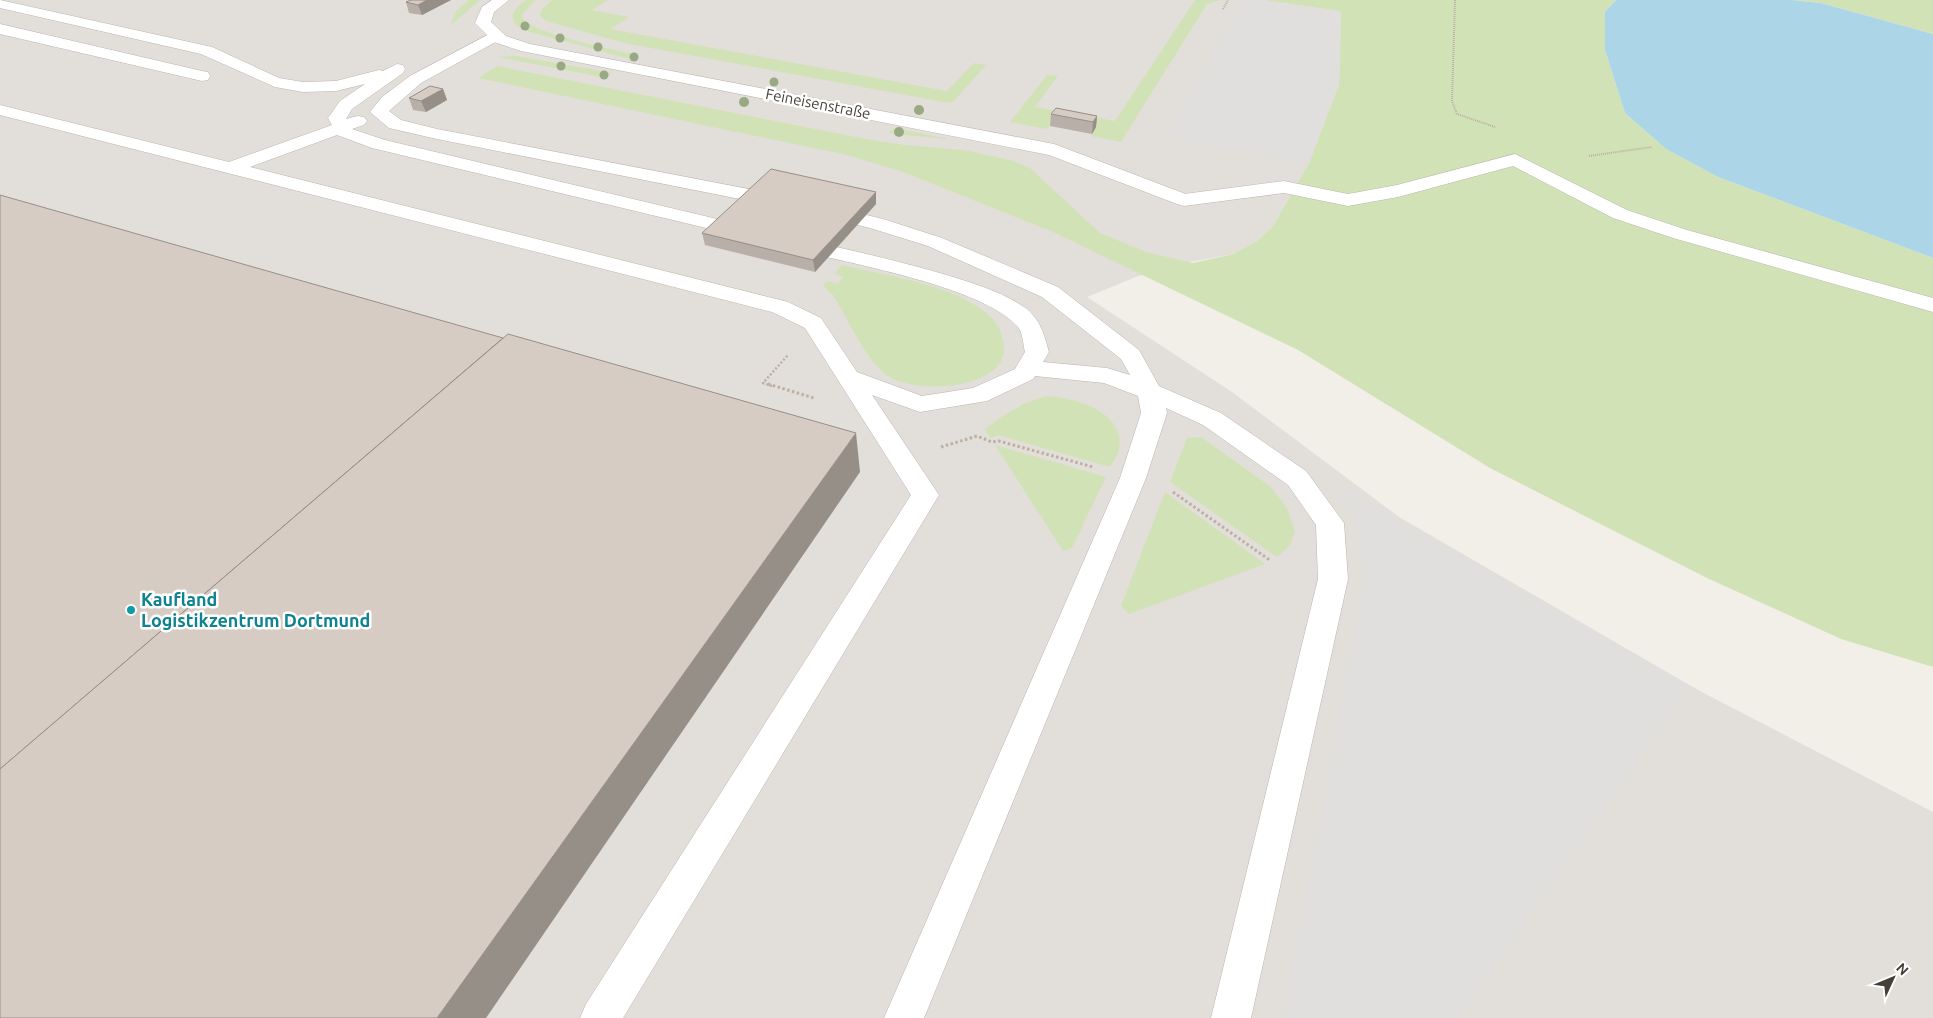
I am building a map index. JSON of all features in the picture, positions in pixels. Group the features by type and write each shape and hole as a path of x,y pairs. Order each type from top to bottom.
{"street":[{"path":"228,169 342,128 379,112 387,100 482,30 487,10 502,0"},
{"path":"0,4 206,50 224,56 275,82 303,87 336,86 405,65 346,105 337,118 345,134 379,144 773,238 953,284 1003,303 1030,325 1037,352 1024,374 978,395 920,404 848,377"},
{"path":"0,29 202,76"},
{"name":"Feineisenstraße","path":"482,30 500,39 526,48 1054,150 1184,200 1284,187 1348,200 1398,192 1516,160 1620,214 1680,234 1933,305"},
{"path":"224,56 254,88 296,100 346,105"},
{"path":"0,110 780,307 813,323 925,495 600,1018"},
{"path":"379,112 395,124 647,177 750,194 876,223 935,242 1050,292 1131,354 1150,390 1154,413 1133,478 904,1018"},
{"path":"1027,368 1107,376 1150,390 1212,419 1297,478 1330,523 1333,579 1231,1018"}],"path":[{"path":"1223,8 1228,0"},
{"path":"1454,0 1452,101 1457,114 1497,128"},
{"path":"1588,156 1652,147"},
{"path":"794,348 763,383 817,399"},
{"path":"935,449 977,436 992,442 999,441 1100,469"},
{"path":"1168,489 1271,561"}],"shaded area":[{"path":"0,0 1342,0 1339,84 1309,163 1273,226 1257,241 1233,254 1158,268 1087,297 1232,392 1399,517 1698,690 1933,812 1933,1018 0,1018"},
{"path":"1243,0 1259,0 1341,12 1339,84 1309,163 1165,137"},
{"path":"1332,482 1690,686 1458,1018 1283,1018 1364,583 1361,527"}],"green space":[{"path":"469,0 480,0 450,26 456,11"},
{"path":"526,0 536,0 522,14 523,19 531,25 576,41 637,55 630,59 523,30 514,22 513,15 517,7"},
{"path":"552,0 608,0 592,10 629,17 610,29 947,91 974,63 986,65 954,101 949,103 624,43 546,21 540,16 541,10"},
{"path":"1195,0 1221,0 1207,4 1121,142 1091,136 1096,127 1055,119 1047,129 1010,122 1047,75 1058,76 1035,107 1115,121"},
{"path":"1265,0 1616,0 1605,12 1605,50 1625,113 1666,149 1718,177 1933,258 1933,667 1841,639 1707,578 1490,468 1298,350 1053,232 903,172 847,155 478,78 497,66 866,139 905,145 964,150 1014,161 1030,168 1100,233 1146,252 1193,263 1233,254 1257,241 1273,226 1309,163 1339,84 1341,11"},
{"path":"1791,0 1933,0 1933,34 1821,3"},
{"path":"516,56 612,73 606,78 497,57"},
{"path":"894,128 954,140 888,133"},
{"path":"842,265 935,287 970,302 992,318 997,324 1003,340 1003,356 995,369 980,378 961,384 941,386 920,386 902,382 888,376 872,360 833,295 823,286 827,281 838,284 843,277 834,274"},
{"path":"1048,396 1071,400 1096,409 1107,416 1115,425 1119,436 1119,449 1110,467 998,435 990,438 985,429 993,423 1022,405"},
{"path":"1201,437 1271,487 1287,508 1295,531 1290,545 1277,557 1170,482 1187,438"},
{"path":"995,445 1106,477 1072,548 1063,551"},
{"path":"1165,492 1265,564 1129,614 1121,606"}],"water":[{"path":"1616,0 1791,0 1821,3 1933,34 1933,258 1718,177 1666,149 1625,113 1605,50 1605,12"}],"building":[{"path":"411,0 427,0 418,5 406,2"},
{"path":"430,86 443,89 421,101 409,98"},
{"path":"1056,108 1097,116 1093,122 1051,114"},
{"path":"771,169 876,192 813,260 702,233"},
{"name":"Kaufland Logistikzentrum Dortmund","path":"0,195 503,338 0,769"},
{"path":"508,334 856,433 437,1018 0,1018 0,769"}],"place":[{"name":"Kaufland Logistikzentrum Dortmund","path":"131,610"}]}
